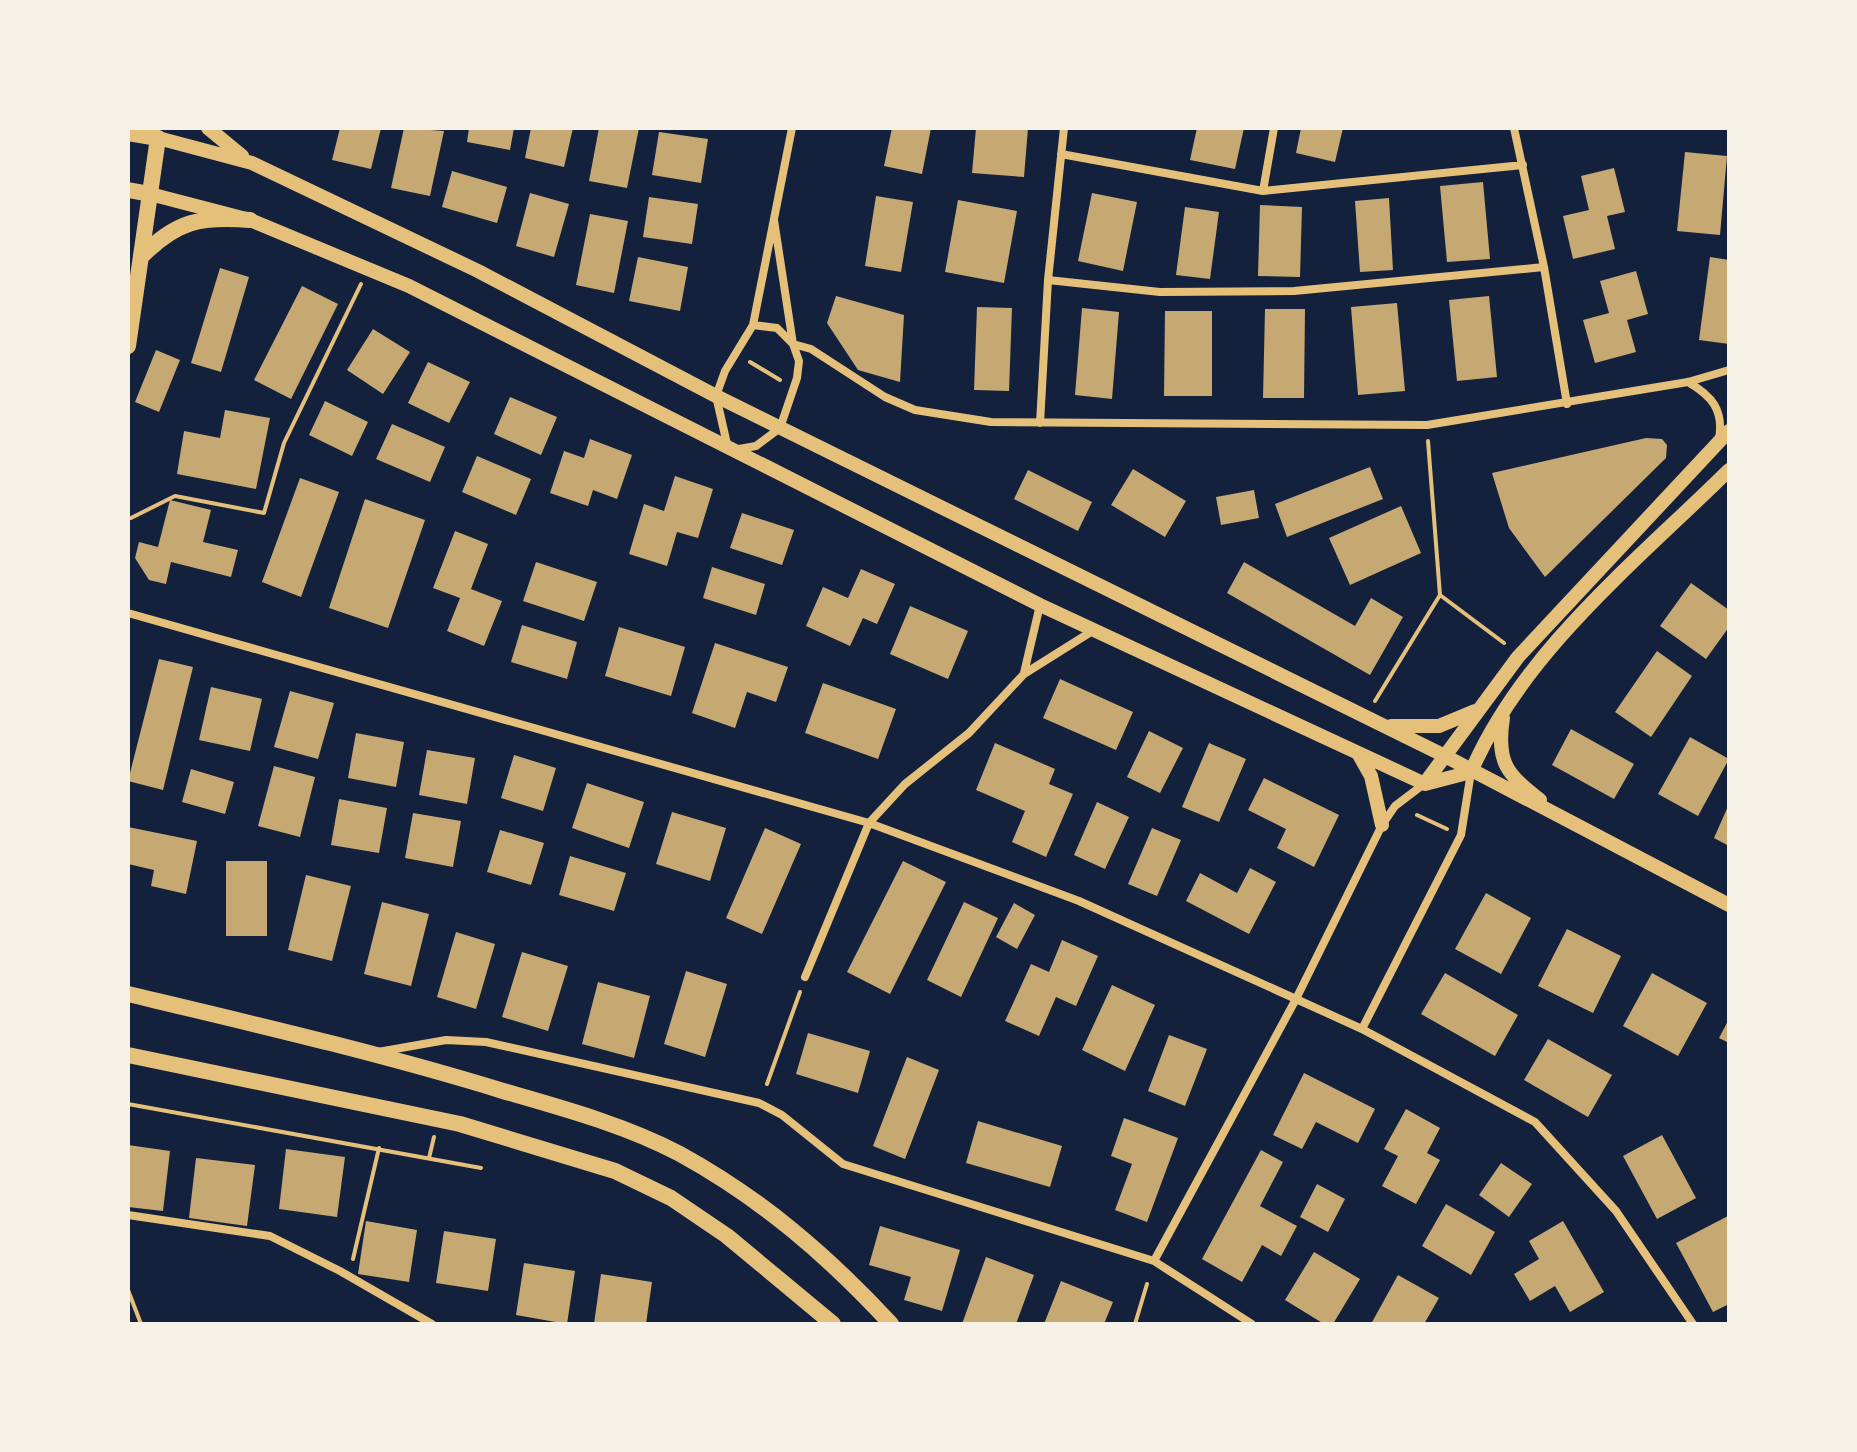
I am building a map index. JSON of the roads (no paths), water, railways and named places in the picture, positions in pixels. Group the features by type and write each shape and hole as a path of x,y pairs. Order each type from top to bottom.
{"main road":[{"path":"128,133 159,133 128,346"},
{"path":"128,190 150,194"},
{"path":"141,257 172,230 197,220 250,220"},
{"path":"128,994 373,1053 562,1109 677,1153 725,1180 802,1235 891,1324"},
{"path":"128,1055 460,1124 615,1171 671,1198 727,1236 833,1324"}],"street":[{"path":"208,128 252,163"},
{"path":"730,449 723,438 716,396 725,371 753,325 792,128"},
{"path":"1040,423 1048,280 1064,128"},
{"path":"1263,191 1274,128"},
{"path":"1514,128 1544,267 1567,404"},
{"path":"159,133 252,163 478,271 716,396 1445,756 1729,905"},
{"path":"1061,154 1263,191 1523,165"},
{"path":"150,194 250,220 409,286 1040,605 1425,784 1471,772"},
{"path":"730,449 756,446 780,428 797,378 799,361 793,344 774,220"},
{"path":"1048,280 1160,292 1294,291 1544,267"},
{"path":"753,325 777,328 793,344 811,349 885,397 915,410 967,419 1040,423 1427,425 1688,382 1729,370"},
{"path":"1688,382 1706,392 1717,408 1721,425 1718,445"},
{"path":"1154,1261 1296,999 1382,825 1395,806 1425,784 1476,710 1518,657 1729,431"},
{"path":"1362,1029 1461,835 1471,772 1504,708 1543,656 1729,470"},
{"path":"1024,674 1040,605"},
{"path":"128,613 869,823 1079,901 1296,999 1362,1029 1535,1122 1616,1211 1693,1324"},
{"path":"805,977 869,823 905,784 969,733 1024,674 1094,630"},
{"path":"1504,708 1500,737 1507,773 1556,813"},
{"path":"1379,725 1427,728 1476,710"},
{"path":"1358,753 1371,776 1382,825"},
{"path":"373,1053 446,1040 486,1042 759,1103 782,1115 843,1164 1154,1261 1252,1324"},
{"path":"128,1215 270,1236 349,1276 432,1324"}]}
